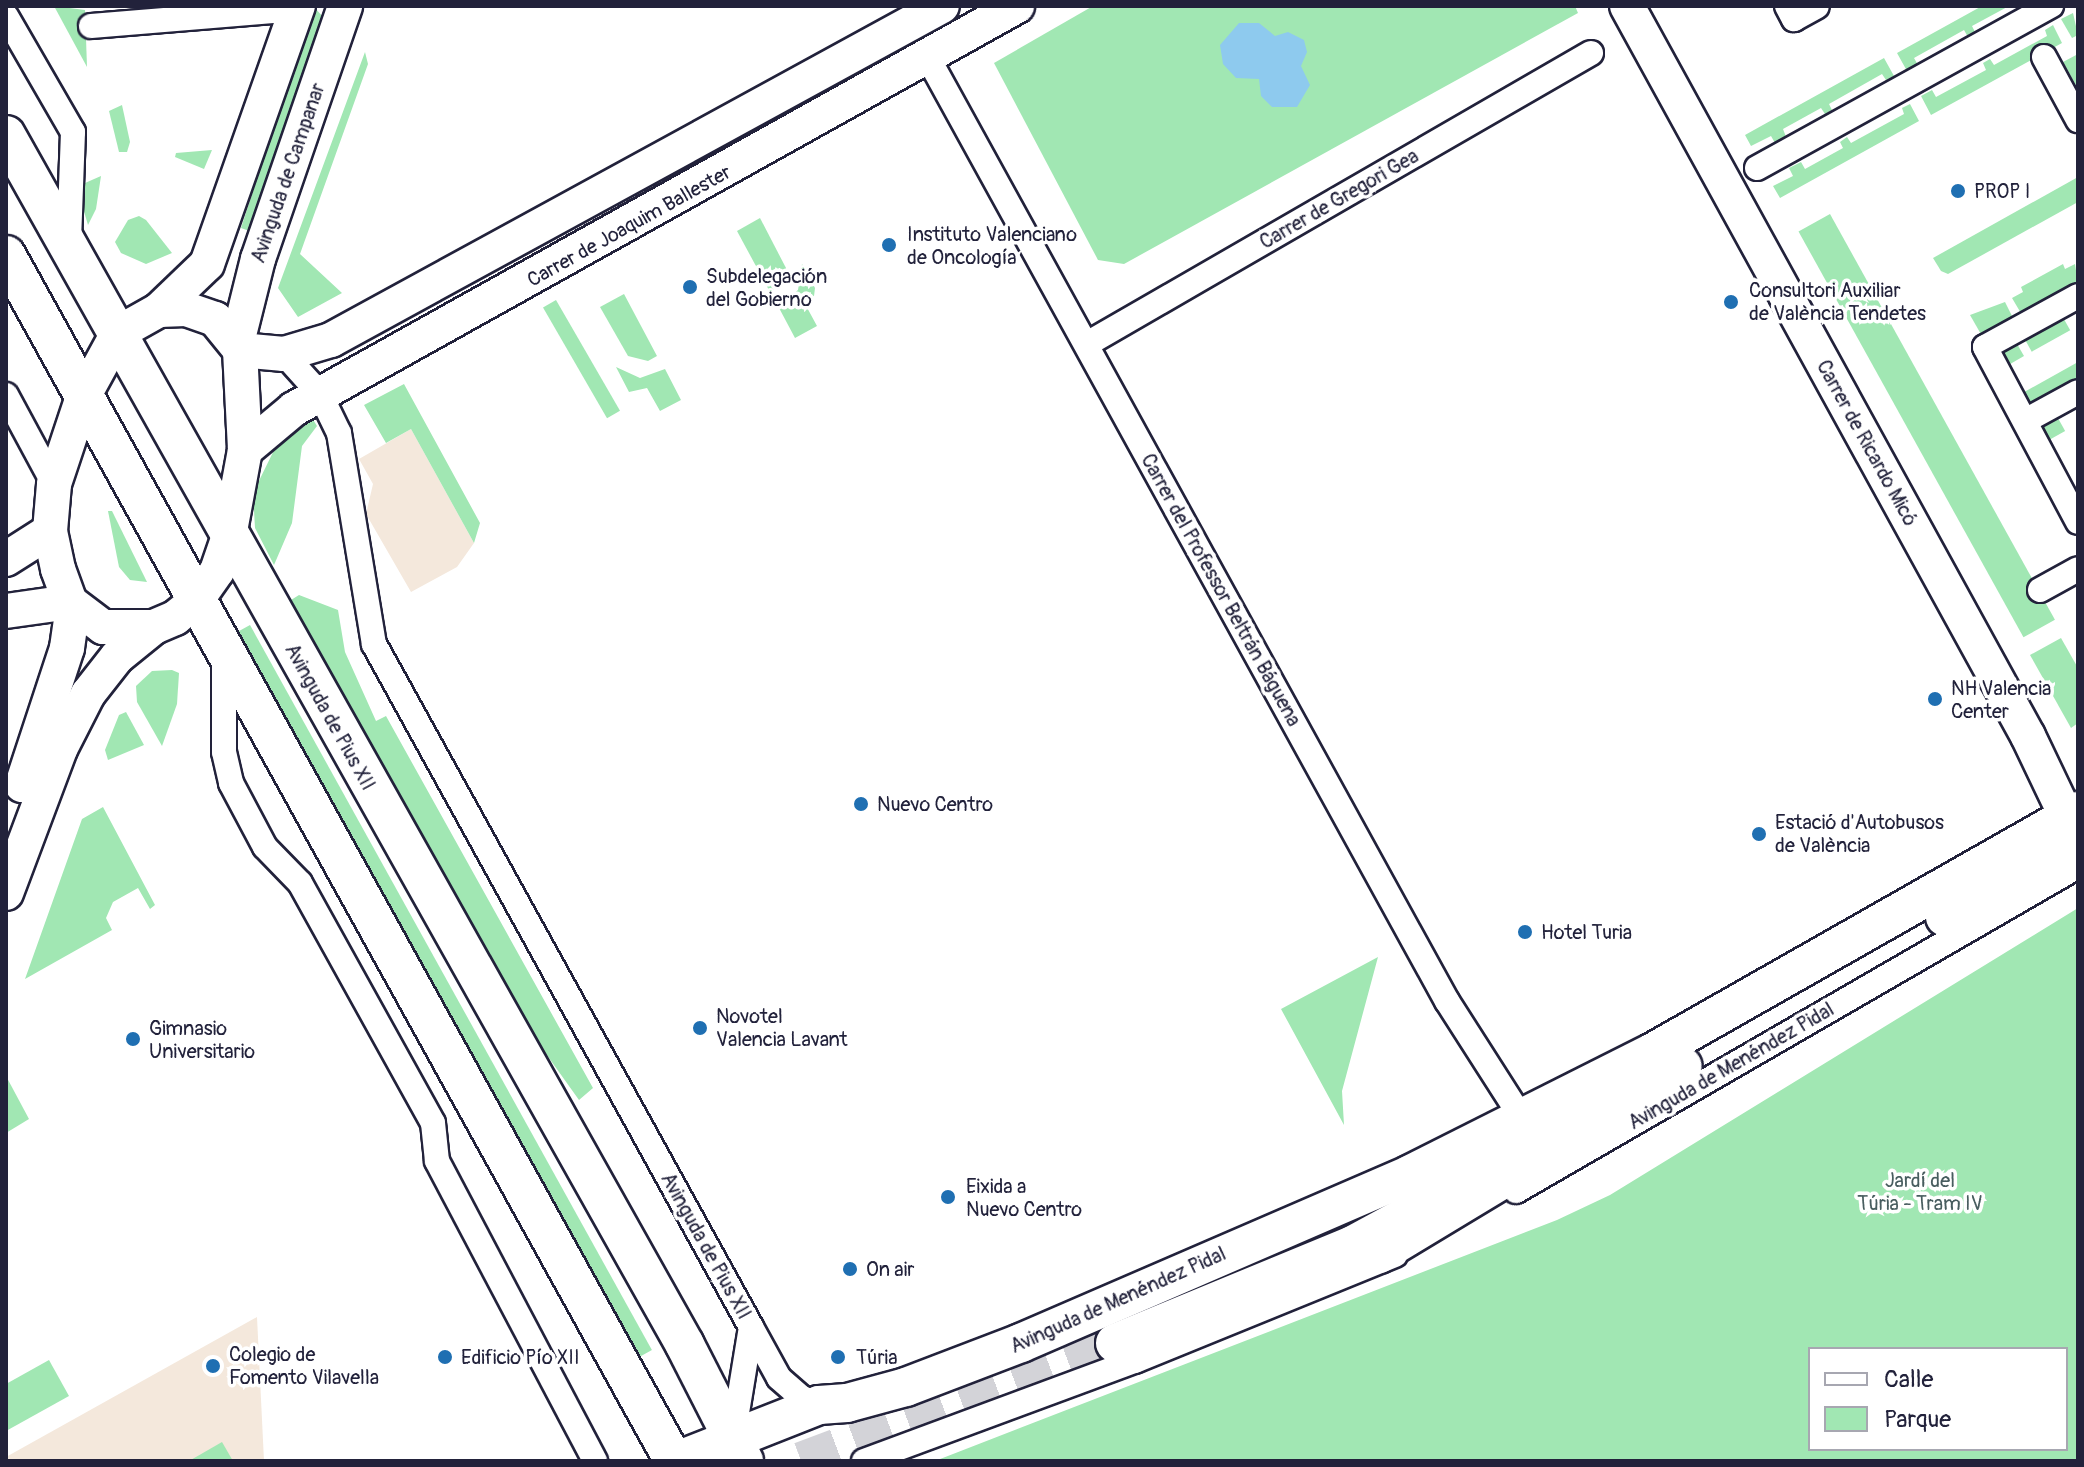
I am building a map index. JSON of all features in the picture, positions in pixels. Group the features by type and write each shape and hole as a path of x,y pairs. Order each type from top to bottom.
{"main road":[{"name":"Avinguda de Pius XII","path":"6,135 685,1345 706,1455"},
{"path":"8,261 224,654 318,815 380,937 706,1455"},
{"name":"Avinguda de Menéndez Pidal","path":"1115,1343 1353,1245 1650,1054 2075,830"},
{"name":"Avinguda de Menéndez Pidal","path":"706,1455 819,1405 882,1395 1021,1343 1411,1174 1530,1134"}],"street":[{"name":"Avinguda de Campanar","path":"238,347 258,259 345,6"},
{"name":"Carrer de Joaquim Ballester","path":"238,347 284,354 331,340 942,6"},
{"name":"Carrer de Joaquim Ballester","path":"245,450 320,394 1017,6"},
{"name":"Carrer de Ricardo Micó","path":"1627,6 2028,736 2075,830"},
{"path":"1790,12 1817,6"},
{"path":"1757,168 2051,6"},
{"path":"6,829 67,648 72,604 50,531 54,484 83,397 118,333 159,310 207,264 298,7 91,26"},
{"path":"6,16 73,132 69,246"},
{"path":"909,23 927,56"},
{"name":"Carrer de Gregori Gea","path":"1087,344 1591,53"},
{"name":"Carrer del Professor Beltrán Báguena","path":"927,56 1440,987 1530,1134"},
{"path":"2044,57 2078,120"},
{"path":"2078,296 1985,347 2025,421 2072,494 2078,522"},
{"path":"6,893 60,749 88,694 117,657 154,627 196,601 217,571 229,536 245,450 238,347 215,319 186,309 159,310"},
{"name":"Avinguda de Pius XII","path":"284,354 320,394 339,433 374,644 751,1327 706,1455"},
{"path":"2025,421 2078,392"},
{"path":"6,395 54,484"},
{"path":"6,559 50,531"},
{"path":"2040,590 2078,569"},
{"path":"6,611 72,604 103,627 154,627"},
{"path":"224,654 224,752 231,783 265,847 300,883 433,1123 437,1161 595,1461"},
{"name":"Avinguda de Menéndez Pidal","path":"864,1461 1135,1361 1381,1261 1515,1192 2078,866"},
{"name":"Avinguda de Menéndez Pidal","path":"1381,1261 1520,1177 1530,1134"},
{"path":"751,1327 779,1378 802,1398 819,1405"}],"shaded area":[{"path":"411,429 474,543 457,567 411,592 366,514 373,484 359,459"},
{"name":"Colegio de Fomento Vilavella","path":"257,1317 264,1461 6,1461 6,1457"}],"green space":[{"path":"54,6 85,10 87,67"},
{"path":"313,6 325,19 252,232 241,228"},
{"path":"1093,6 1575,6 1578,13 1124,264 1098,260 994,63"},
{"path":"1982,6 2009,6 1972,26 1975,32 1968,37 1964,30 1914,58 1918,65 1907,71 1897,53"},
{"path":"2073,13 2078,35 2072,38 2061,19"},
{"path":"2053,25 2062,43 1931,115 1921,96 1932,90 1936,97 1986,70 1983,63 1990,59 1994,65 2047,36 2045,30"},
{"path":"365,52 368,64 300,254 342,293 298,317 278,288"},
{"path":"2078,54 2078,89 2063,62"},
{"path":"1884,58 1894,76 1886,80 1882,74 1829,104 1832,110 1825,114 1821,108 1783,129 1786,137 1775,143 1771,136 1751,146 1745,135"},
{"path":"1910,104 1919,121 1780,198 1773,186 1793,176 1789,168 1801,162 1805,169 1843,148 1840,142 1847,137 1851,143 1904,114 1902,108"},
{"path":"122,105 130,142 127,152 119,152 109,111"},
{"path":"212,150 204,169 175,157 176,153"},
{"path":"101,176 96,209 88,225 80,198 85,183"},
{"path":"2078,177 2078,202 1948,274 1941,271 1933,258"},
{"path":"1830,214 2055,620 2023,637 1799,231"},
{"path":"139,216 146,220 172,253 146,264 121,253 115,242 128,220"},
{"path":"760,218 786,268 785,282 770,292 737,231"},
{"path":"802,264 815,288 814,296 804,302 817,326 795,338 778,306 798,290"},
{"path":"2063,264 2065,269 2075,264 2078,284 2022,315 2012,298 2023,292 2021,287"},
{"path":"624,294 657,356 648,361 628,356 600,307"},
{"path":"556,300 620,411 607,418 543,308"},
{"path":"2005,302 2014,320 1982,336 1970,315"},
{"path":"2060,312 2070,330 2032,352 2022,333"},
{"path":"2013,337 2024,356 2005,367 1994,348"},
{"path":"2078,362 2078,386 2029,413 2019,395"},
{"path":"616,367 640,378 665,369 681,400 660,411 647,388 629,392"},
{"path":"404,384 480,523 474,543 411,429 386,443 364,405"},
{"path":"2054,411 2065,431 2046,442 2035,422"},
{"path":"312,418 317,426 302,446 292,523 274,565 255,528 253,493 278,442"},
{"path":"108,511 112,511 147,582 130,580 119,567"},
{"path":"299,595 338,610 345,652 376,721 386,716 593,1088 579,1100 539,1044 291,600"},
{"path":"250,625 652,1350 639,1357 237,632"},
{"path":"2061,638 2078,668 2078,723 2071,728 2030,655"},
{"path":"172,670 179,673 177,704 162,746 137,702 136,686 152,671"},
{"path":"126,712 144,745 108,760 105,750 119,715"},
{"path":"103,807 155,905 150,909 138,888 113,902 106,918 112,930 25,979 82,819"},
{"name":"Jardí del Túria - Tram IV","path":"2078,908 2078,1461 935,1461 1557,1220 1610,1195"},
{"path":"1378,957 1342,1091 1344,1125 1281,1009"},
{"path":"6,1076 29,1119 6,1133"},
{"path":"49,1360 69,1396 6,1431 6,1384"},
{"path":"222,1442 233,1461 189,1461"}],"water":[{"path":"1239,23 1259,23 1275,36 1288,32 1304,40 1307,52 1301,66 1310,85 1297,107 1272,107 1261,96 1259,79 1236,78 1223,64 1220,45"}],"tunnel":[{"path":"801,1461 1115,1343"}],"place":[{"name":"PROP I","path":"1958,191"},
{"name":"Instituto Valenciano de Oncología","path":"889,245"},
{"name":"Subdelegación del Gobierno","path":"690,287"},
{"name":"Consultori Auxiliar de València Tendetes","path":"1731,302"},
{"name":"NH Valencia Center","path":"1935,699"},
{"name":"Nuevo Centro","path":"861,804"},
{"name":"Estació d'Autobusos de València","path":"1759,834"},
{"name":"Hotel Turia","path":"1525,932"},
{"name":"Novotel Valencia Lavant","path":"700,1028"},
{"name":"Gimnasio Universitario","path":"133,1039"},
{"name":"Eixida a Nuevo Centro","path":"948,1197"},
{"name":"On air","path":"850,1269"},
{"name":"Edificio Pío XII","path":"445,1357"},
{"name":"Túria","path":"838,1357"},
{"name":"Colegio de Fomento Vilavella","path":"213,1366"}]}
